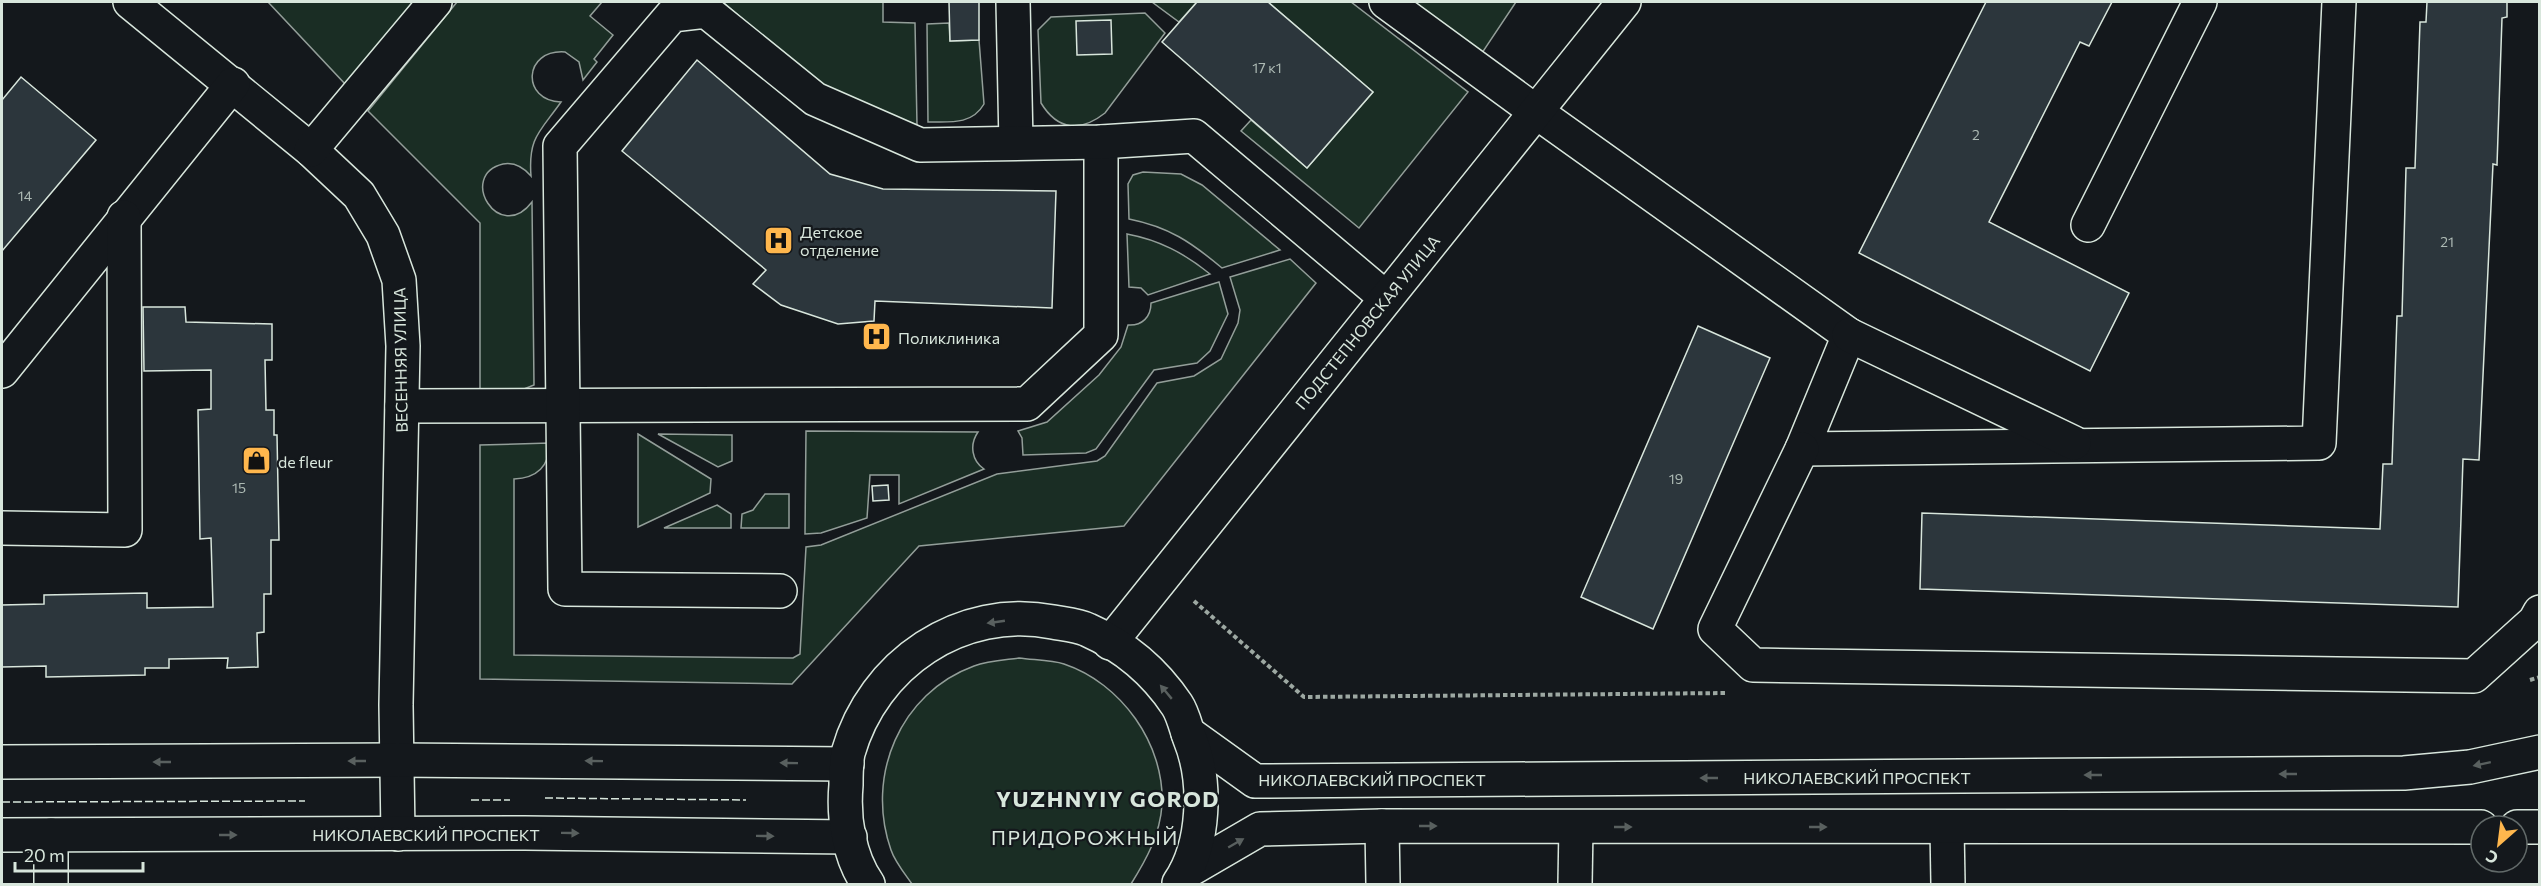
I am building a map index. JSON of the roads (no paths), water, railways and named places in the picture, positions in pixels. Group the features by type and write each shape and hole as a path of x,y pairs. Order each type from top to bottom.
{"main road":[{"name":"ВЕСЕННЯЯ УЛИЦА","path":"130,2 311,150 359,195 383,235 399,280 403,345 396,705 398,834"},
{"path":"311,150 435,2"},
{"path":"1013,2 1016,143"},
{"path":"1386,2 1534,111 1849,335 2080,446"},
{"name":"ПОДСТЕПНОВСКАЯ УЛИЦА","path":"1110,643 1534,111 1624,2"},
{"path":"2088,225 2200,2"},
{"path":"1802,449 2319,443 2340,2"},
{"path":"780,591 565,589 560,146 672,15 706,11 815,99 920,145 1101,142 1194,136 1386,298"},
{"path":"2,371 232,84"},
{"path":"402,406 1027,404 1101,335 1101,142"},
{"path":"2,528 125,530 124,217"},
{"path":"1849,335 1802,449 1715,629 1753,665 2474,676 2535,621 2540,612"},
{"path":"868,885 860,873 844,815 848,754 872,698 913,654 967,626 1027,617 1087,629 1139,660 1178,706 1198,760 1201,817 1182,878"},
{"name":"НИКОЛАЕВСКИЙ ПРОСПЕКТ","path":"1188,733 1255,781 2404,773 2470,766 2540,752"},
{"path":"2,762 398,760 847,764"},
{"path":"1182,878 1260,829 1382,826 2469,827"},
{"path":"1382,826 1383,885"},
{"path":"1575,885 1576,826"},
{"path":"1947,827 1948,885"},
{"name":"НИКОЛАЕВСКИЙ ПРОСПЕКТ","path":"2,835 525,833 850,837"},
{"path":"51,836 51,885"}],"place":[{"name":"Детское отделение","path":"779,240"},
{"name":"Поликлиника","path":"877,337"},
{"name":"de fleur","path":"257,461"}],"district":[{"name":"YUZHNYIY GOROD","path":"1108,798"},
{"name":"ПРИДОРОЖНЫЙ","path":"1085,837"}]}
